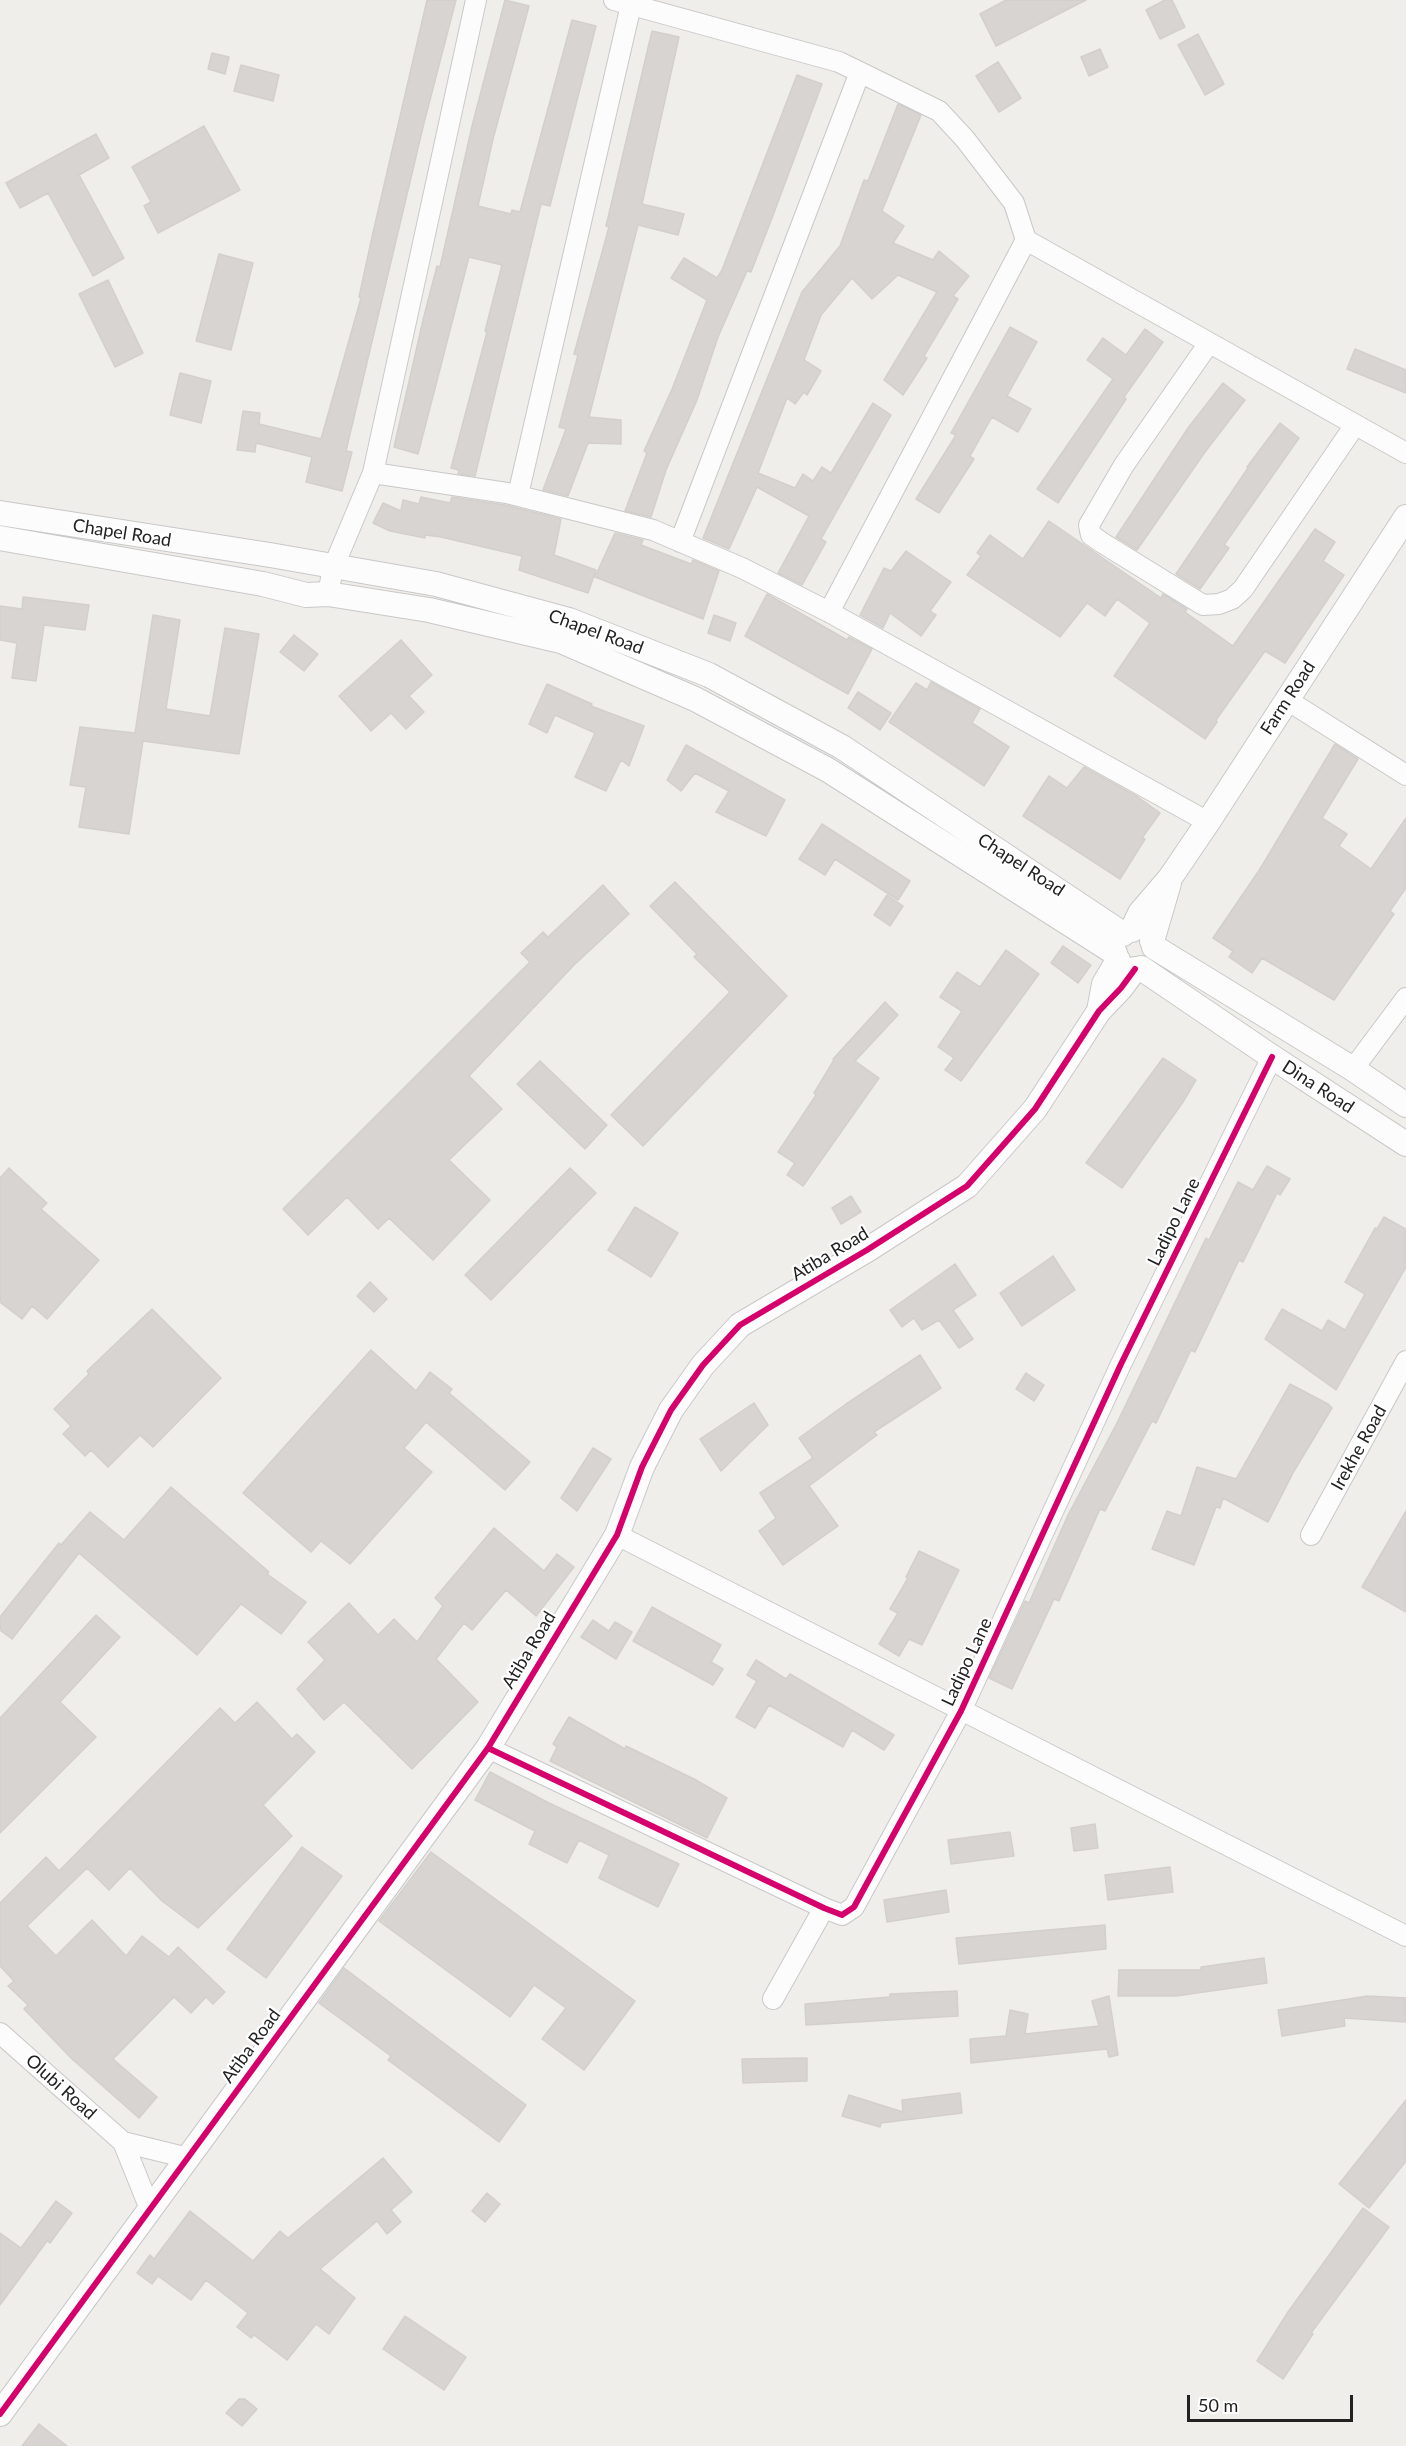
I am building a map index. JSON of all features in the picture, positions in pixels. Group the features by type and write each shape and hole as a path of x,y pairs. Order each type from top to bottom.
{"street":[{"path":"328,594 333,568 373,473 476,0"},
{"path":"518,495 622,2 839,62 939,111 965,139 1014,203 1026,240 1406,453"},
{"path":"681,542 860,72"},
{"path":"829,612 1026,240"},
{"path":"1209,343 1124,465 1089,525 1091,535 1203,605 1219,604 1232,599 1243,589 1355,425"},
{"path":"373,473 518,495 653,530 742,568 829,612 1208,822"},
{"name":"Chapel Road","path":"0,513 270,555 333,568 436,584 569,620 709,675 842,747 1134,950"},
{"name":"Farm Road","path":"1134,950 1170,878 1406,517"},
{"name":"Chapel Road","path":"0,538 263,584 306,595 328,594 429,610 561,641 694,699 828,770 1134,950"},
{"path":"1287,700 1406,775"},
{"name":"Atiba Road","path":"0,2414 488,1748 616,1535 642,1467 666,1419 703,1365 740,1325 867,1250 967,1186 1035,1109 1099,1011 1121,988 1134,950"},
{"name":"Dina Road","path":"1134,950 1272,1057 1406,1144"},
{"name":"Dina Road","path":"1134,950 1353,1069 1406,1105"},
{"path":"1353,1069 1406,998"},
{"name":"Ladipo Lane","path":"488,1748 824,1908 842,1915 854,1907 961,1711 1121,1364 1272,1057"},
{"name":"Irekhe Road","path":"1311,1535 1406,1361"},
{"path":"616,1535 1406,1936"},
{"path":"773,2000 824,1908"},
{"name":"Olubi Road","path":"0,2033 123,2142 150,2209"},
{"name":"Olubi Road","path":"123,2142 188,2157"}],"building":[{"path":"427,0 456,0 424,123 346,451 352,452 342,491 306,482 312,457 256,443 255,452 237,450 243,411 260,413 259,424 321,439 361,298 359,297 372,237"},
{"path":"505,0 529,6 493,139 478,206 511,214 512,210 520,212 572,20 596,26 550,206 541,204 475,476 458,474 459,470 451,468 502,265 469,257 418,454 394,447 424,316 437,266 440,267 473,122"},
{"path":"1006,0 1086,0 996,46 980,14"},
{"path":"1165,0 1172,0 1185,27 1160,39 1146,10"},
{"path":"652,31 679,37 642,204 684,214 678,235 638,225 589,417 621,420 621,444 588,443 568,496 543,490 566,429 559,427 578,355 574,354 609,227 606,226"},
{"path":"1198,34 1224,84 1205,95 1178,45"},
{"path":"1100,49 1108,67 1089,76 1081,57"},
{"path":"212,53 229,57 225,74 208,69"},
{"path":"998,62 1021,98 999,112 976,76"},
{"path":"241,65 279,75 273,101 234,91"},
{"path":"797,75 822,84 751,272 747,271 718,337 697,400 666,470 651,517 625,511 647,453 644,451 672,389 707,300 671,278 684,258 717,278 722,270"},
{"path":"898,104 921,115 882,211 904,226 893,243 933,260 939,251 969,276 953,296 958,299 924,356 927,358 903,395 884,380 937,292 898,275 872,299 852,278 821,315 804,360 821,371 807,395 804,392 795,404 787,398 758,473 795,488 803,474 813,481 822,467 831,473 873,403 891,415 821,539 826,542 802,585 778,573 809,516 757,487 729,549 703,538 802,292 840,246 864,180 868,181"},
{"path":"204,126 240,190 158,233 144,206 151,202 132,167"},
{"path":"96,134 109,158 79,175 124,258 93,276 48,193 20,208 6,183"},
{"path":"219,254 253,263 231,350 196,341"},
{"path":"108,280 143,353 115,367 79,294"},
{"path":"1010,327 1037,342 1007,396 1031,409 1018,432 992,417 970,456 974,459 939,513 916,499 956,435 951,433"},
{"path":"1145,329 1163,342 1124,397 1126,399 1058,503 1037,489 1113,379 1087,360 1103,338 1126,355"},
{"path":"1355,349 1406,370 1406,393 1347,369"},
{"path":"180,373 211,381 201,423 170,415"},
{"path":"1223,383 1245,400 1205,452 1137,550 1116,537 1188,428"},
{"path":"1280,423 1299,438 1224,545 1229,548 1200,589 1176,574 1247,467"},
{"path":"421,497 450,503 452,497 505,505 561,519 554,555 596,570 588,593 519,570 522,556 441,537 425,535 425,538 390,531 373,523 383,503 401,511 403,500 419,504"},
{"path":"1049,521 1161,598 1163,594 1187,609 1185,612 1233,646 1315,529 1335,542 1323,561 1344,575 1285,663 1265,651 1205,739 1114,676 1150,623 1117,599 1105,616 1087,603 1060,637 967,575 981,556 977,553 990,535 1023,559"},
{"path":"615,533 643,540 641,545 691,564 693,560 719,571 703,619 595,577"},
{"path":"906,551 951,582 930,611 936,615 921,636 890,613 883,628 860,615 884,568 891,571"},
{"path":"767,594 847,640 849,637 872,649 848,694 745,636"},
{"path":"23,597 89,605 85,630 44,625 36,681 12,678 17,643 0,640 0,606 22,609"},
{"path":"153,615 180,620 166,709 210,716 225,628 259,634 239,754 143,741 129,834 79,827 86,787 70,785 80,727 135,733"},
{"path":"714,615 736,623 730,641 708,633"},
{"path":"294,635 318,654 304,671 280,652"},
{"path":"401,640 432,675 409,696 424,712 406,729 391,713 371,731 339,696"},
{"path":"931,682 980,709 972,723 1009,747 984,786 889,722 916,683 927,690"},
{"path":"547,684 592,704 591,706 644,726 629,766 621,760 606,791 575,777 595,733 555,715 547,733 529,724"},
{"path":"858,692 891,713 880,730 848,708"},
{"path":"1335,744 1358,759 1322,818 1347,834 1339,846 1371,869 1406,818 1406,888 1390,911 1394,914 1334,1000 1262,958 1252,973 1229,957 1233,951 1213,938 1260,869"},
{"path":"686,745 785,800 766,836 716,812 729,791 695,773 681,791 667,780"},
{"path":"1084,767 1138,797 1160,813 1142,838 1145,839 1120,879 1023,816 1049,776 1067,788"},
{"path":"822,824 910,881 898,900 835,859 825,875 799,859"},
{"path":"675,882 787,996 643,1146 611,1115 730,992 694,957 697,954 650,906"},
{"path":"603,885 629,914 574,965 469,1076 502,1109 449,1160 490,1200 433,1260 389,1218 378,1229 347,1197 308,1235 283,1209 530,962 521,953 543,932 548,937"},
{"path":"887,895 903,906 890,926 874,915"},
{"path":"1063,946 1091,965 1078,983 1051,963"},
{"path":"1006,950 1039,974 961,1081 945,1070 954,1058 938,1047 962,1011 940,997 957,972 980,987"},
{"path":"885,1002 898,1015 855,1061 879,1078 803,1186 787,1175 795,1163 778,1152 816,1095 814,1093 833,1059"},
{"path":"1163,1058 1196,1080 1122,1188 1086,1163"},
{"path":"540,1061 607,1125 585,1149 517,1084"},
{"path":"1267,1166 1290,1179 1280,1195 1277,1193 1243,1262 1239,1260 1195,1352 1191,1350 1156,1423 1152,1421 1105,1511 1100,1509 1059,1601 1054,1599 1012,1689 989,1678 1025,1601 1029,1603 1068,1515 1117,1423 1206,1238 1209,1240 1238,1182 1253,1190"},
{"path":"9,1168 47,1203 41,1209 99,1260 47,1319 32,1306 22,1319 0,1302 0,1178"},
{"path":"570,1168 596,1193 491,1300 465,1275"},
{"path":"851,1196 861,1212 841,1224 832,1208"},
{"path":"635,1207 678,1233 651,1277 608,1250"},
{"path":"1384,1217 1406,1229 1406,1267 1336,1390 1265,1339 1282,1309 1322,1331 1328,1320 1345,1330 1365,1294 1345,1282 1375,1228 1377,1229"},
{"path":"1053,1256 1075,1290 1022,1326 1000,1293"},
{"path":"955,1264 976,1295 953,1310 973,1339 959,1348 939,1320 922,1330 914,1318 902,1327 890,1310"},
{"path":"370,1282 387,1299 374,1312 357,1296"},
{"path":"152,1309 221,1378 153,1447 140,1435 108,1467 91,1450 85,1456 63,1434 71,1426 54,1409 89,1374 87,1371"},
{"path":"371,1350 416,1391 430,1372 452,1389 449,1393 530,1462 505,1490 426,1422 404,1448 432,1472 350,1564 321,1541 311,1552 243,1493"},
{"path":"920,1355 941,1388 874,1432 877,1435 809,1486 838,1526 783,1565 759,1531 776,1518 760,1493 813,1458 799,1438"},
{"path":"1026,1373 1044,1385 1034,1401 1016,1389"},
{"path":"1290,1384 1332,1408 1294,1471 1268,1522 1223,1498 1220,1508 1216,1507 1194,1565 1152,1549 1167,1511 1181,1516 1197,1467 1236,1479"},
{"path":"754,1403 768,1425 721,1471 700,1439"},
{"path":"593,1448 611,1459 577,1511 561,1498"},
{"path":"171,1487 269,1572 267,1574 306,1602 281,1634 241,1604 197,1655 79,1553 12,1639 0,1630 0,1617 59,1543 61,1545 90,1512 124,1540"},
{"path":"1406,1511 1406,1612 1362,1587"},
{"path":"494,1528 544,1571 557,1554 574,1567 536,1616 506,1590 472,1630 464,1623 436,1659 478,1702 412,1769 344,1702 324,1720 297,1689 325,1660 308,1642 349,1603 378,1635 394,1619 417,1642 443,1606 435,1598"},
{"path":"919,1551 959,1570 922,1645 909,1639 899,1656 879,1644 898,1613 890,1609 908,1578 906,1577"},
{"path":"652,1607 721,1645 711,1662 723,1669 713,1685 633,1641"},
{"path":"96,1615 120,1637 60,1702 96,1737 0,1833 0,1718"},
{"path":"593,1620 609,1631 615,1622 632,1632 616,1659 581,1637"},
{"path":"756,1660 786,1679 790,1674 894,1735 884,1750 852,1730 843,1747 769,1705 755,1728 736,1717 757,1681 747,1675"},
{"path":"257,1702 292,1739 297,1734 315,1752 263,1805 292,1836 198,1928 162,1901 130,1868 109,1890 87,1868 27,1926 56,1956 92,1920 126,1956 142,1936 169,1957 178,1947 225,1992 213,2004 206,1997 191,2013 174,1997 113,2059 157,2097 139,2118 71,2058 24,2009 28,2005 8,1986 14,1981 0,1966 0,1903 46,1857 59,1871 220,1708 235,1723"},
{"path":"569,1717 625,1749 626,1746 727,1798 707,1838 550,1761 557,1747 553,1744"},
{"path":"490,1772 549,1803 679,1864 658,1907 599,1878 609,1855 579,1840 567,1863 529,1844 535,1831 475,1800"},
{"path":"1095,1824 1098,1848 1074,1851 1071,1828"},
{"path":"1010,1832 1014,1856 951,1864 948,1840"},
{"path":"302,1847 342,1876 266,1978 227,1949"},
{"path":"431,1852 635,2001 584,2070 542,2039 566,2008 534,1985 510,2017 379,1921"},
{"path":"1170,1867 1173,1892 1108,1900 1105,1875"},
{"path":"946,1890 949,1912 887,1922 884,1900"},
{"path":"1105,1925 1106,1949 959,1964 956,1938"},
{"path":"1264,1958 1267,1983 1176,1996 1118,1996 1119,1970 1201,1970 1201,1967"},
{"path":"344,1968 526,2105 499,2142 388,2060 391,2056 319,2003"},
{"path":"957,1991 958,2016 806,2025 805,2004 890,1997 890,1994"},
{"path":"1109,1996 1118,2055 1109,2057 1107,2049 971,2063 970,2039 1006,2036 1010,2010 1028,2014 1025,2034 1099,2026 1092,2001"},
{"path":"1368,1996 1406,1998 1406,2022 1344,2018 1345,2026 1282,2036 1278,2010"},
{"path":"807,2058 807,2081 743,2083 742,2059"},
{"path":"960,2093 962,2113 881,2123 880,2127 842,2116 849,2095 903,2112 902,2100"},
{"path":"1406,2100 1406,2161 1369,2208 1339,2184"},
{"path":"383,2158 412,2192 391,2210 401,2222 387,2234 377,2221 320,2269 355,2298 329,2334 316,2324 287,2360 254,2335 251,2338 237,2327 248,2313 206,2280 191,2300 158,2276 152,2284 137,2273 150,2255 154,2259 190,2211 253,2261 280,2231 288,2238"},
{"path":"487,2193 500,2204 485,2222 472,2211"},
{"path":"56,2201 72,2213 50,2243 47,2241 0,2305 0,2233 21,2248"},
{"path":"1363,2208 1389,2227 1311,2333 1313,2334 1283,2379 1257,2361 1288,2312"},
{"path":"405,2316 466,2357 444,2390 383,2349"},
{"path":"239,2399 245,2399 257,2409 242,2426 226,2413"},
{"path":"39,2424 67,2446 22,2446"}],"cycle path":[{"path":"0,2414 488,1748 617,1535 642,1467 671,1410 703,1365 740,1325 867,1250 967,1186 1035,1109 1099,1011 1135,969"},
{"path":"488,1748 824,1908 842,1915 854,1907 961,1711 1121,1364 1272,1057"}]}
